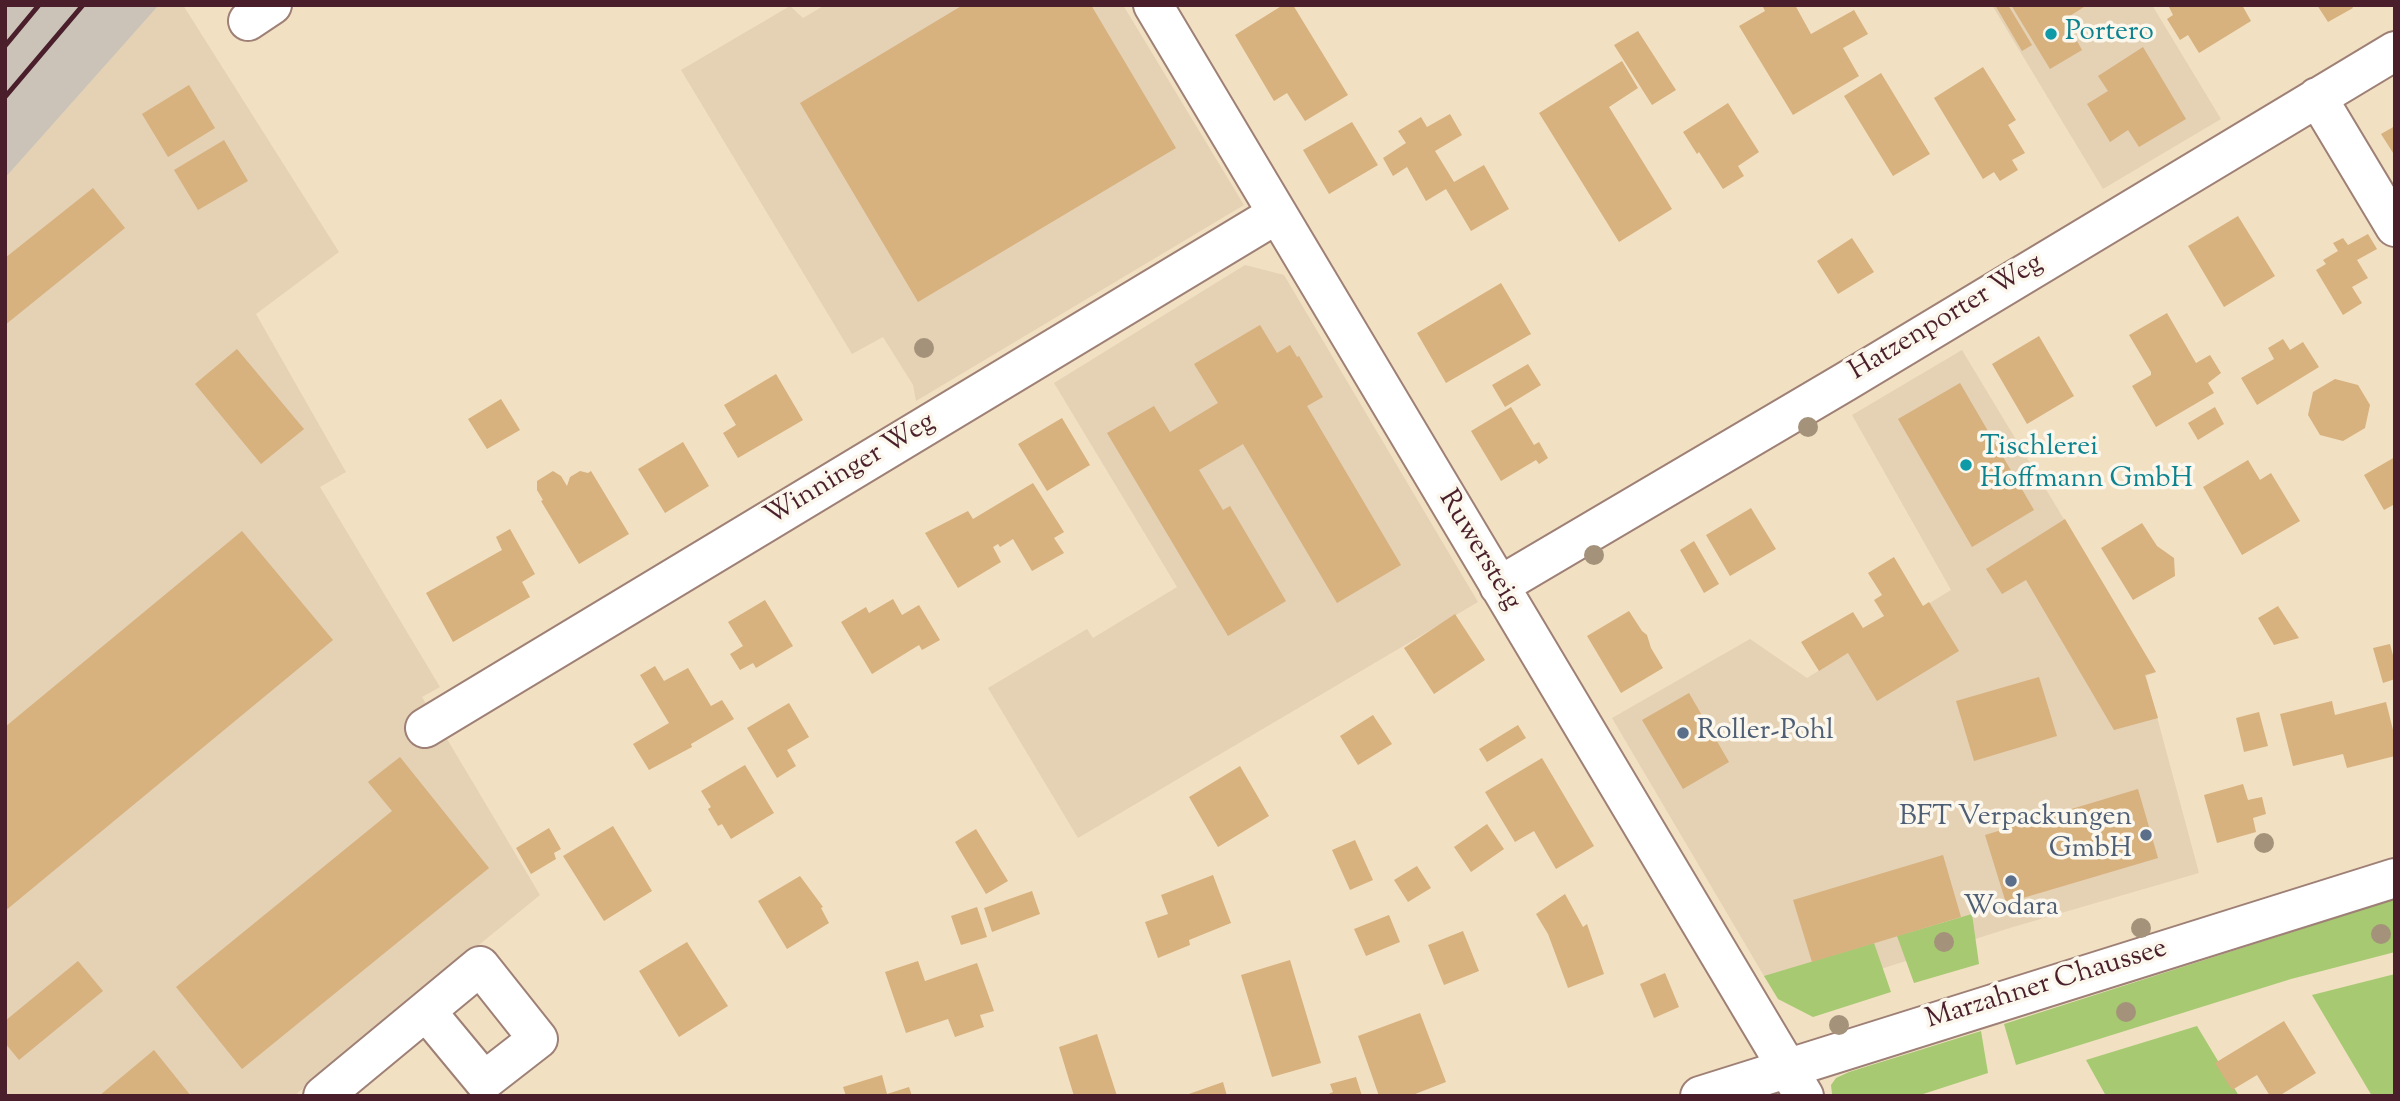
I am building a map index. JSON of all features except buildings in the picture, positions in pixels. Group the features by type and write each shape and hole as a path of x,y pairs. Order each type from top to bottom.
{"street":[{"name":"Ruwersteig","path":"1161,8 1277,214 1796,1082"},
{"name":"Hatzenporter Weg","path":"1499,586 1845,382 2395,51"},
{"path":"2317,97 2395,228"},
{"name":"Winninger Weg","path":"425,728 1277,214"},
{"name":"Marzahner Chaussee","path":"1700,1096 1796,1082 2395,878"},
{"path":"323,1096 426,1011"}],"shaded area":[{"path":"5,5 159,5 5,178"},
{"path":"159,5 183,5 339,252 256,314 346,472 320,487 440,687 422,697 540,895 294,1096 5,1096 5,178"},
{"path":"825,5 1123,5 1244,205 916,401 913,385 883,337 852,354 681,70 790,6 803,18"},
{"path":"1992,5 2152,5 2221,119 2103,189"},
{"path":"1245,265 1284,275 1478,602 1078,838 988,688 1087,629 1093,638 1177,587 1054,383"},
{"path":"1962,350 2156,672 2146,676 2199,873 2013,927 1805,993 1764,976 1612,718 1750,639 1807,678 1951,590 1852,415"}],"green space":[{"path":"2395,899 2395,952 2291,979 2016,1065 2004,1024"},
{"path":"1972,914 1979,964 1914,983 1897,936"},
{"path":"1874,943 1891,992 1813,1017 1778,999 1764,976"},
{"path":"2395,974 2395,1096 2372,1096 2312,995"},
{"path":"2197,1026 2239,1096 2106,1096 2086,1060"},
{"path":"1981,1031 1988,1073 1917,1096 1832,1094 1831,1085 1836,1078 1849,1072"}],"railway":[{"path":"5,46 39,5"},
{"path":"5,97 83,5"}],"place":[{"name":"Portero","path":"2051,34"},
{"name":"Tischlerei Hoffmann GmbH","path":"1966,465"},
{"name":"Roller-Pohl","path":"1683,733"},
{"name":"BFT Verpackungen GmbH","path":"2146,835"},
{"name":"Wodara","path":"2011,881"}]}
